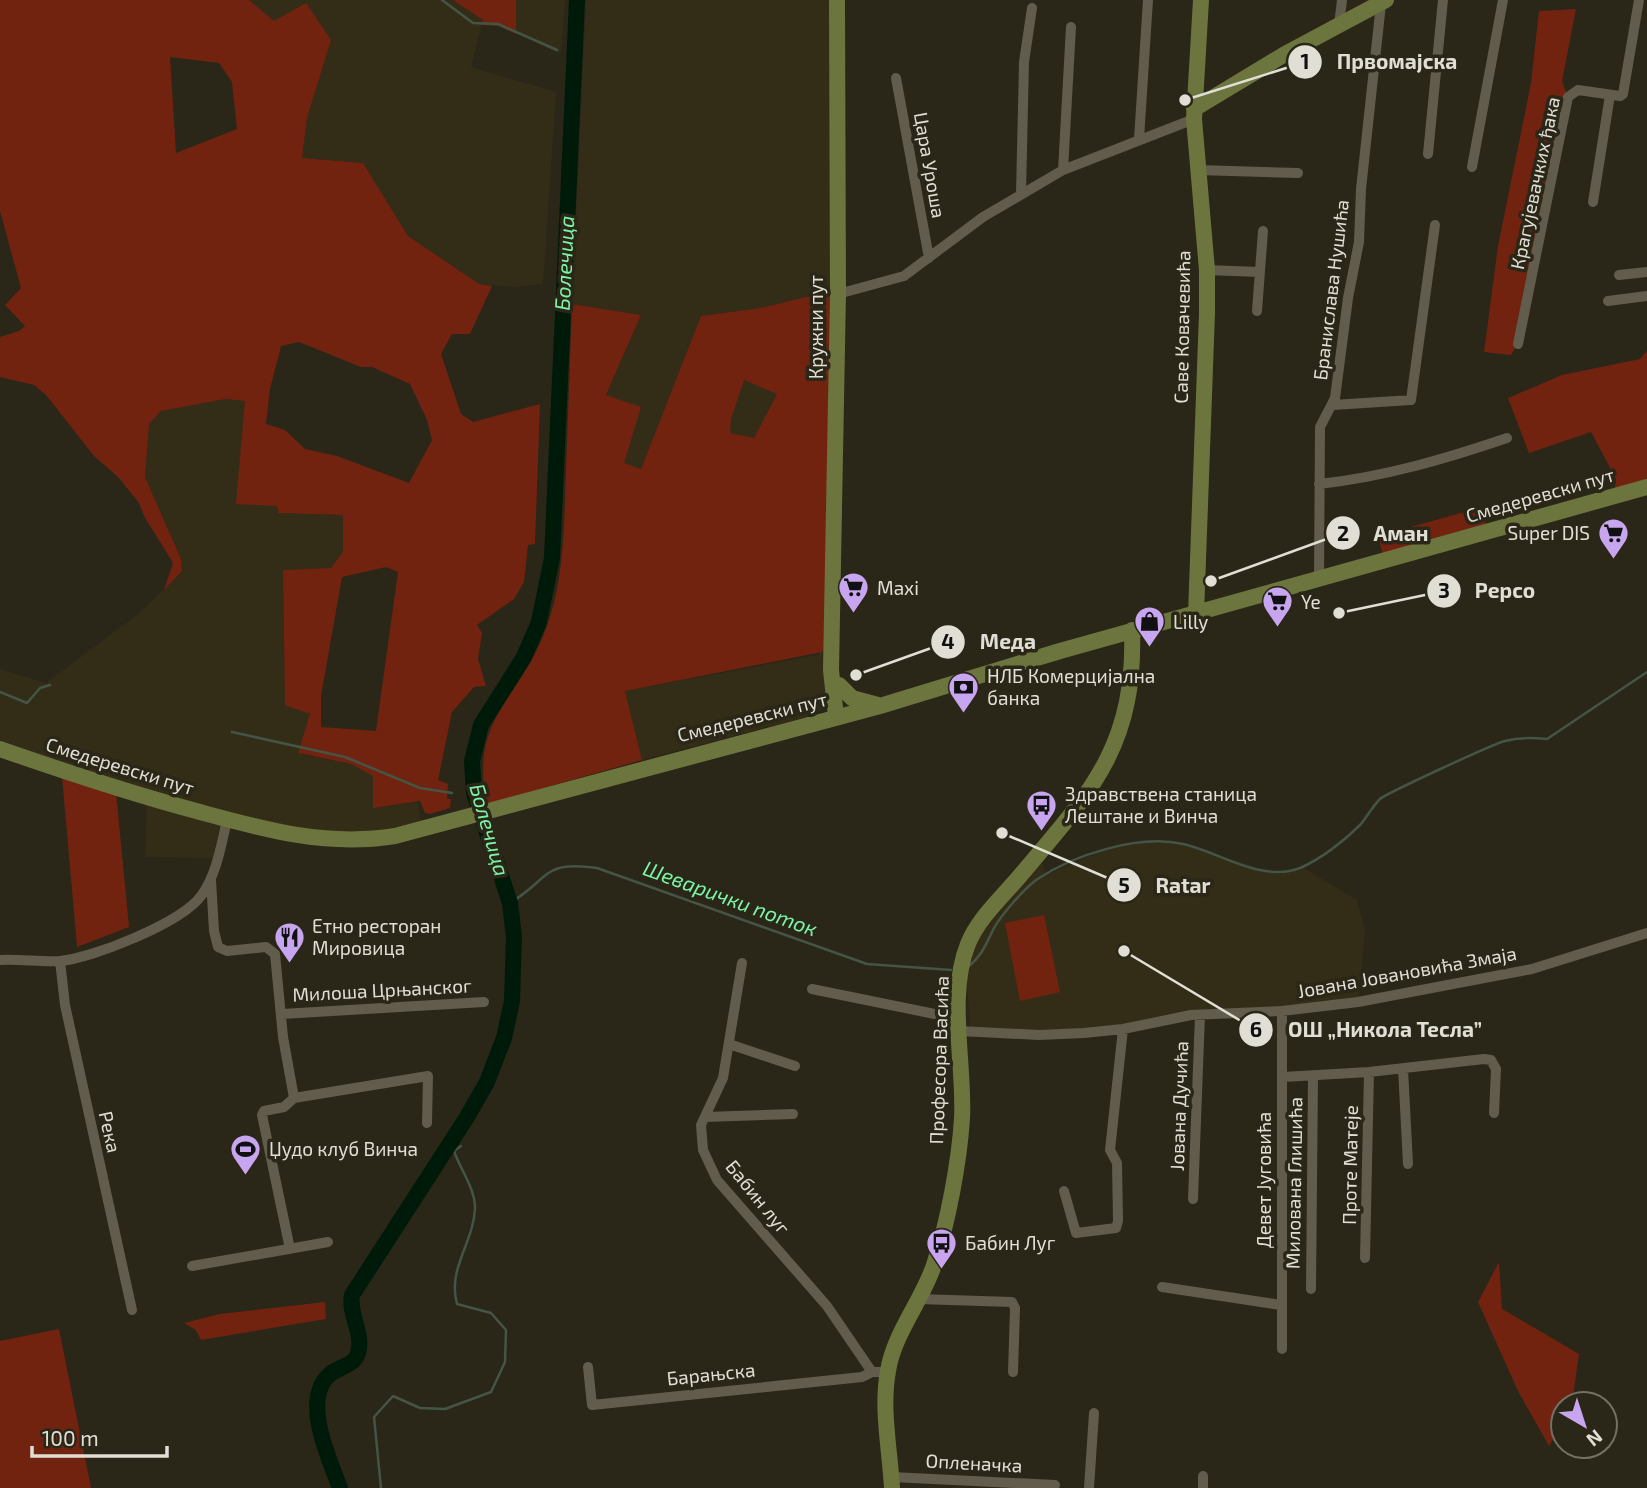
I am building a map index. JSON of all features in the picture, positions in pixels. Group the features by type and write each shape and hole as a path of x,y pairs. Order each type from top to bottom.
{"main road":[{"name":"Кружни пут","path":"837,0 838,293 834,654 840,716"},
{"name":"Саве Ковачевића","path":"1196,614 1207,270 1194,114 1201,0"},
{"path":"1194,114 1339,25 1384,2"},
{"name":"Смедеревски пут","path":"0,749 68,774 228,820 305,838 356,841 407,834 659,763 880,706 1132,630 1647,487"},
{"name":"Професора Васића","path":"892,1482 880,1372 934,1265 940,1241 959,1146 962,1111 959,1025 964,959 974,932 1073,813 1098,778 1114,748 1129,693 1132,630"},
{"path":"814,724 827,710 836,688 852,698 880,706"}],"street":[{"path":"1139,139 1148,0"},
{"path":"1339,25 1342,0"},
{"path":"1428,154 1443,0"},
{"path":"1472,167 1503,0"},
{"path":"1593,202 1610,95 1619,96 1625,90 1639,0"},
{"name":"Бранислава Нушића","path":"1319,578 1320,427 1333,405 1359,242 1361,189 1384,2"},
{"path":"1021,193 1024,62 1032,8"},
{"path":"1063,170 1072,27"},
{"name":"Цара Уроша","path":"896,78 929,258"},
{"name":"Крагујевачких ђака","path":"1518,344 1568,97 1578,90 1610,95"},
{"path":"838,293 890,282 1021,193 1063,170 1194,114"},
{"path":"1197,170 1298,173"},
{"path":"1333,405 1411,400 1435,225"},
{"path":"1257,311 1263,230"},
{"path":"1207,270 1259,272"},
{"path":"1619,275 1647,272"},
{"path":"1608,301 1647,296"},
{"path":"1319,484 1364,479 1452,457 1507,438"},
{"path":"0,960 60,961 133,938 165,923 193,905 211,880 228,820"},
{"path":"211,880 216,944 224,951 266,947 275,954 288,1072 294,1098 290,1104 264,1111 262,1115 290,1249"},
{"name":"Јована Јовановића Змаја","path":"812,989 959,1025 1038,1035 1123,1029 1200,1014 1282,1011 1362,1002 1519,971 1604,949 1647,933"},
{"name":"Река","path":"60,961 65,1005 132,1310"},
{"name":"Бабин луг","path":"742,963 720,1089 705,1117 699,1136 717,1180 814,1290 880,1372"},
{"name":"Милоша Црњанског","path":"282,1014 484,1002"},
{"name":"Девет Југовића","path":"1282,1011 1282,1349"},
{"name":"Јована Дучића","path":"1193,1199 1200,1014"},
{"path":"1064,1191 1076,1233 1116,1228 1117,1163 1110,1150 1123,1029"},
{"path":"729,1044 795,1066"},
{"path":"1283,1077 1313,1077 1491,1060 1496,1069 1494,1113"},
{"path":"1403,1069 1408,1164"},
{"name":"Проте Матеје","path":"1365,1258 1369,1072"},
{"path":"294,1098 428,1076 426,1124"},
{"name":"Милована Глишића","path":"1311,1289 1313,1077"},
{"path":"705,1117 793,1114"},
{"path":"192,1266 328,1242"},
{"path":"1162,1287 1281,1305"},
{"path":"918,1299 1012,1303 1015,1307 1013,1372"},
{"name":"Барањска","path":"588,1367 592,1405 862,1377 880,1372"},
{"path":"1089,1488 1094,1413"},
{"name":"Опленачка","path":"892,1482 1055,1485"}],"shaded area":[{"path":"0,0 249,0 274,21 306,3 331,40 307,118 302,158 363,163 408,236 479,284 492,286 470,334 452,334 441,354 461,414 473,422 540,404 535,544 528,545 524,582 514,599 477,625 482,633 478,659 486,686 474,687 452,712 438,780 448,784 447,799 451,799 450,808 425,813 420,801 373,808 373,776 351,764 298,753 310,714 285,705 283,570 331,568 343,552 343,515 278,513 277,506 236,504 245,401 226,399 161,411 149,424 145,477 181,559 182,571 164,590 173,563 139,503 118,477 94,456 46,395 34,385 0,377 0,337 19,331 25,326 5,305 21,288 0,211","holes":["170,57 219,63 232,82 237,129 176,153","299,342 361,367 372,367 410,384 427,420 432,440 409,483 337,456 305,449 285,430 266,424 270,389 281,346","386,567 398,572 376,731 321,727 321,696 342,577"]},
{"path":"249,0 453,0 483,20 471,67 556,92 543,284 515,287 479,284 408,236 363,163 302,158 307,118 331,40 274,21"},
{"path":"453,0 516,0 516,34 499,26 481,25 483,20"},
{"path":"516,0 565,0 561,54 516,34"},
{"path":"586,0 830,0 830,291 761,308 701,316 641,469 623,464 606,396 641,315 572,304"},
{"path":"1576,9 1562,81 1568,97 1518,343 1511,355 1484,352 1498,246 1531,83 1539,11"},
{"path":"830,291 826,646 822,652 625,691 642,760 487,804 483,775 490,731 544,634 560,573 565,511 572,304 641,315 606,395 641,407 624,463 641,469 701,316 761,308","holes":["744,380 777,394 754,438 730,433 731,419"]},
{"path":"1647,351 1647,487 1614,496 1616,479 1591,432 1529,453 1508,398 1562,375 1640,359"},
{"path":"744,380 777,394 754,438 729,433"},
{"path":"226,399 245,401 278,513 343,515 343,552 331,568 283,570 285,704 310,714 303,755 351,764 374,776 373,808 418,802 421,824 341,835 209,811 0,746 0,669 46,683 137,615 182,572 181,559 145,477 149,424 161,411"},
{"path":"1479,508 1486,525 1383,555 1378,536"},
{"path":"826,646 826,702 817,714 642,760 625,691 817,655"},
{"path":"62,776 116,792 129,927 77,947"},
{"path":"147,804 220,824 213,858 145,857"},
{"path":"1153,841 1183,844 1279,874 1302,867 1357,900 1365,931 1358,1002 1039,1035 971,1031 966,975 980,936 1042,859 1046,875 1117,845"},
{"path":"1044,915 1060,992 1020,1001 1005,923"},
{"path":"1499,1262 1502,1309 1579,1354 1574,1390 1549,1390 1549,1446 1518,1391 1478,1302"},
{"path":"325,1302 326,1319 201,1340 196,1330 184,1323 220,1314"},
{"path":"59,1329 91,1488 0,1488 0,1341"}],"waterway":[{"path":"442,0 473,23 498,24 557,50"},
{"name":"Болечица","path":"340,1488 320,1431 318,1400 321,1386 329,1375 350,1364 358,1353 359,1338 352,1309 352,1295 487,1082 504,1038 512,1001 514,937 510,903 474,793 472,761 481,725 524,657 539,622 552,558 577,0"},
{"name":"Шеварички поток","path":"968,967 980,954 998,922 1019,896 1036,880 1068,862 1126,844 1165,842 1183,844 1241,865 1270,872 1300,868 1324,855 1347,837 1386,795 1505,741 1521,738 1547,739 1647,672"},
{"path":"0,692 27,703 40,688 50,685"},
{"path":"232,732 345,757 420,788 452,793"},
{"name":"Болечица","path":"467,793 474,793"},
{"name":"Шеварички поток","path":"510,903 556,869 579,866 597,868 867,964 951,970"},
{"name":"Болечица","path":"381,1488 374,1417 393,1396 420,1408 445,1409 491,1392 505,1362 506,1330 491,1313 457,1304 455,1279 474,1220 475,1208 470,1186 454,1151 461,1146"}],"place":[{"name":"Првомајска","path":"1185,100"},
{"name":"Super DIS","path":"1613,560"},
{"name":"Аман","path":"1211,581"},
{"name":"Pepco","path":"1339,613"},
{"name":"Maxi","path":"854,615"},
{"name":"Ye","path":"1278,629"},
{"name":"Lilly","path":"1150,649"},
{"name":"Меда","path":"856,675"},
{"name":"НЛБ Комерцијална банка","path":"964,714"},
{"name":"Здравствена станица Лештане и Винча","path":"1042,832"},
{"name":"Ratar","path":"1002,833"},
{"name":"ОШ „Никола Тесла”","path":"1124,951"},
{"name":"Етно ресторан Мировица","path":"289,964"},
{"name":"Џудо клуб Винча","path":"246,1176"},
{"name":"Бабин Луг","path":"942,1270"}]}
